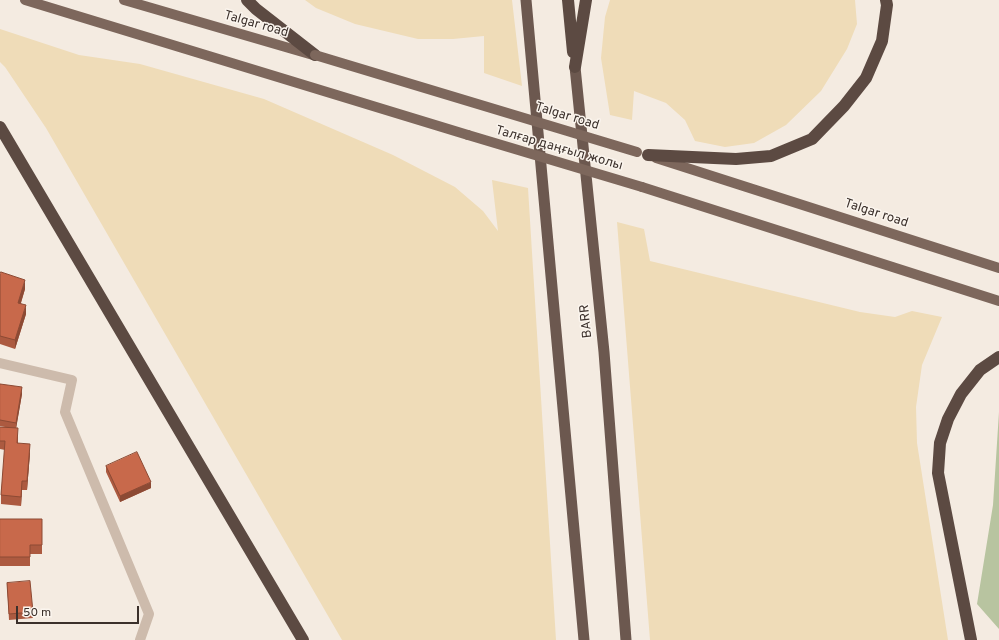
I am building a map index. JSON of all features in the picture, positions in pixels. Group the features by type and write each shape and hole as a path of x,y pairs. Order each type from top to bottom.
{"highway":[{"path":"248,0 256,9 315,55"},
{"path":"526,0 584,640"},
{"name":"BARR","path":"568,0 604,352 626,640"},
{"path":"575,67 586,0"},
{"path":"642,154 736,159 771,156 812,139 844,106 866,78 882,41 887,5 886,0"},
{"path":"0,127 303,640"},
{"path":"971,640 938,473 940,443 948,419 960,394 980,370 999,358"}],"main road":[{"name":"Талғар даңғыл жолы","path":"25,0 642,187 999,301"},
{"name":"Talgar road","path":"124,0 315,55 642,154 999,268"}],"street":[{"path":"0,363 72,380 65,412 149,614 140,640"}],"green space":[{"path":"999,412 999,629 977,604 993,505"}],"sand":[{"path":"305,0 512,0 522,86 484,73 484,36 453,39 418,39 355,24 316,8"},
{"path":"610,0 855,0 857,24 847,49 821,91 786,125 754,143 725,147 695,141 685,120 666,103 634,91 632,120 610,115 601,58 605,17"},
{"path":"0,29 79,55 140,64 264,99 393,155 455,187 483,211 498,231 492,180 528,188 556,640 342,640 46,128 5,67 0,62"},
{"path":"617,222 644,229 650,261 860,312 895,317 912,311 942,317 922,365 916,407 917,443 948,640 650,640"}],"building":[{"path":"1,272 25,280 18,303 26,305 15,340 0,336"},
{"path":"0,384 22,387 16,423 0,420"},
{"path":"0,427 18,428 17,443 30,444 27,481 22,481 21,497 1,495 5,441 0,441"},
{"path":"137,452 151,482 120,496 106,466"},
{"path":"0,519 42,519 42,545 30,545 30,557 0,557"},
{"path":"30,581 33,612 9,614 7,583"}]}
